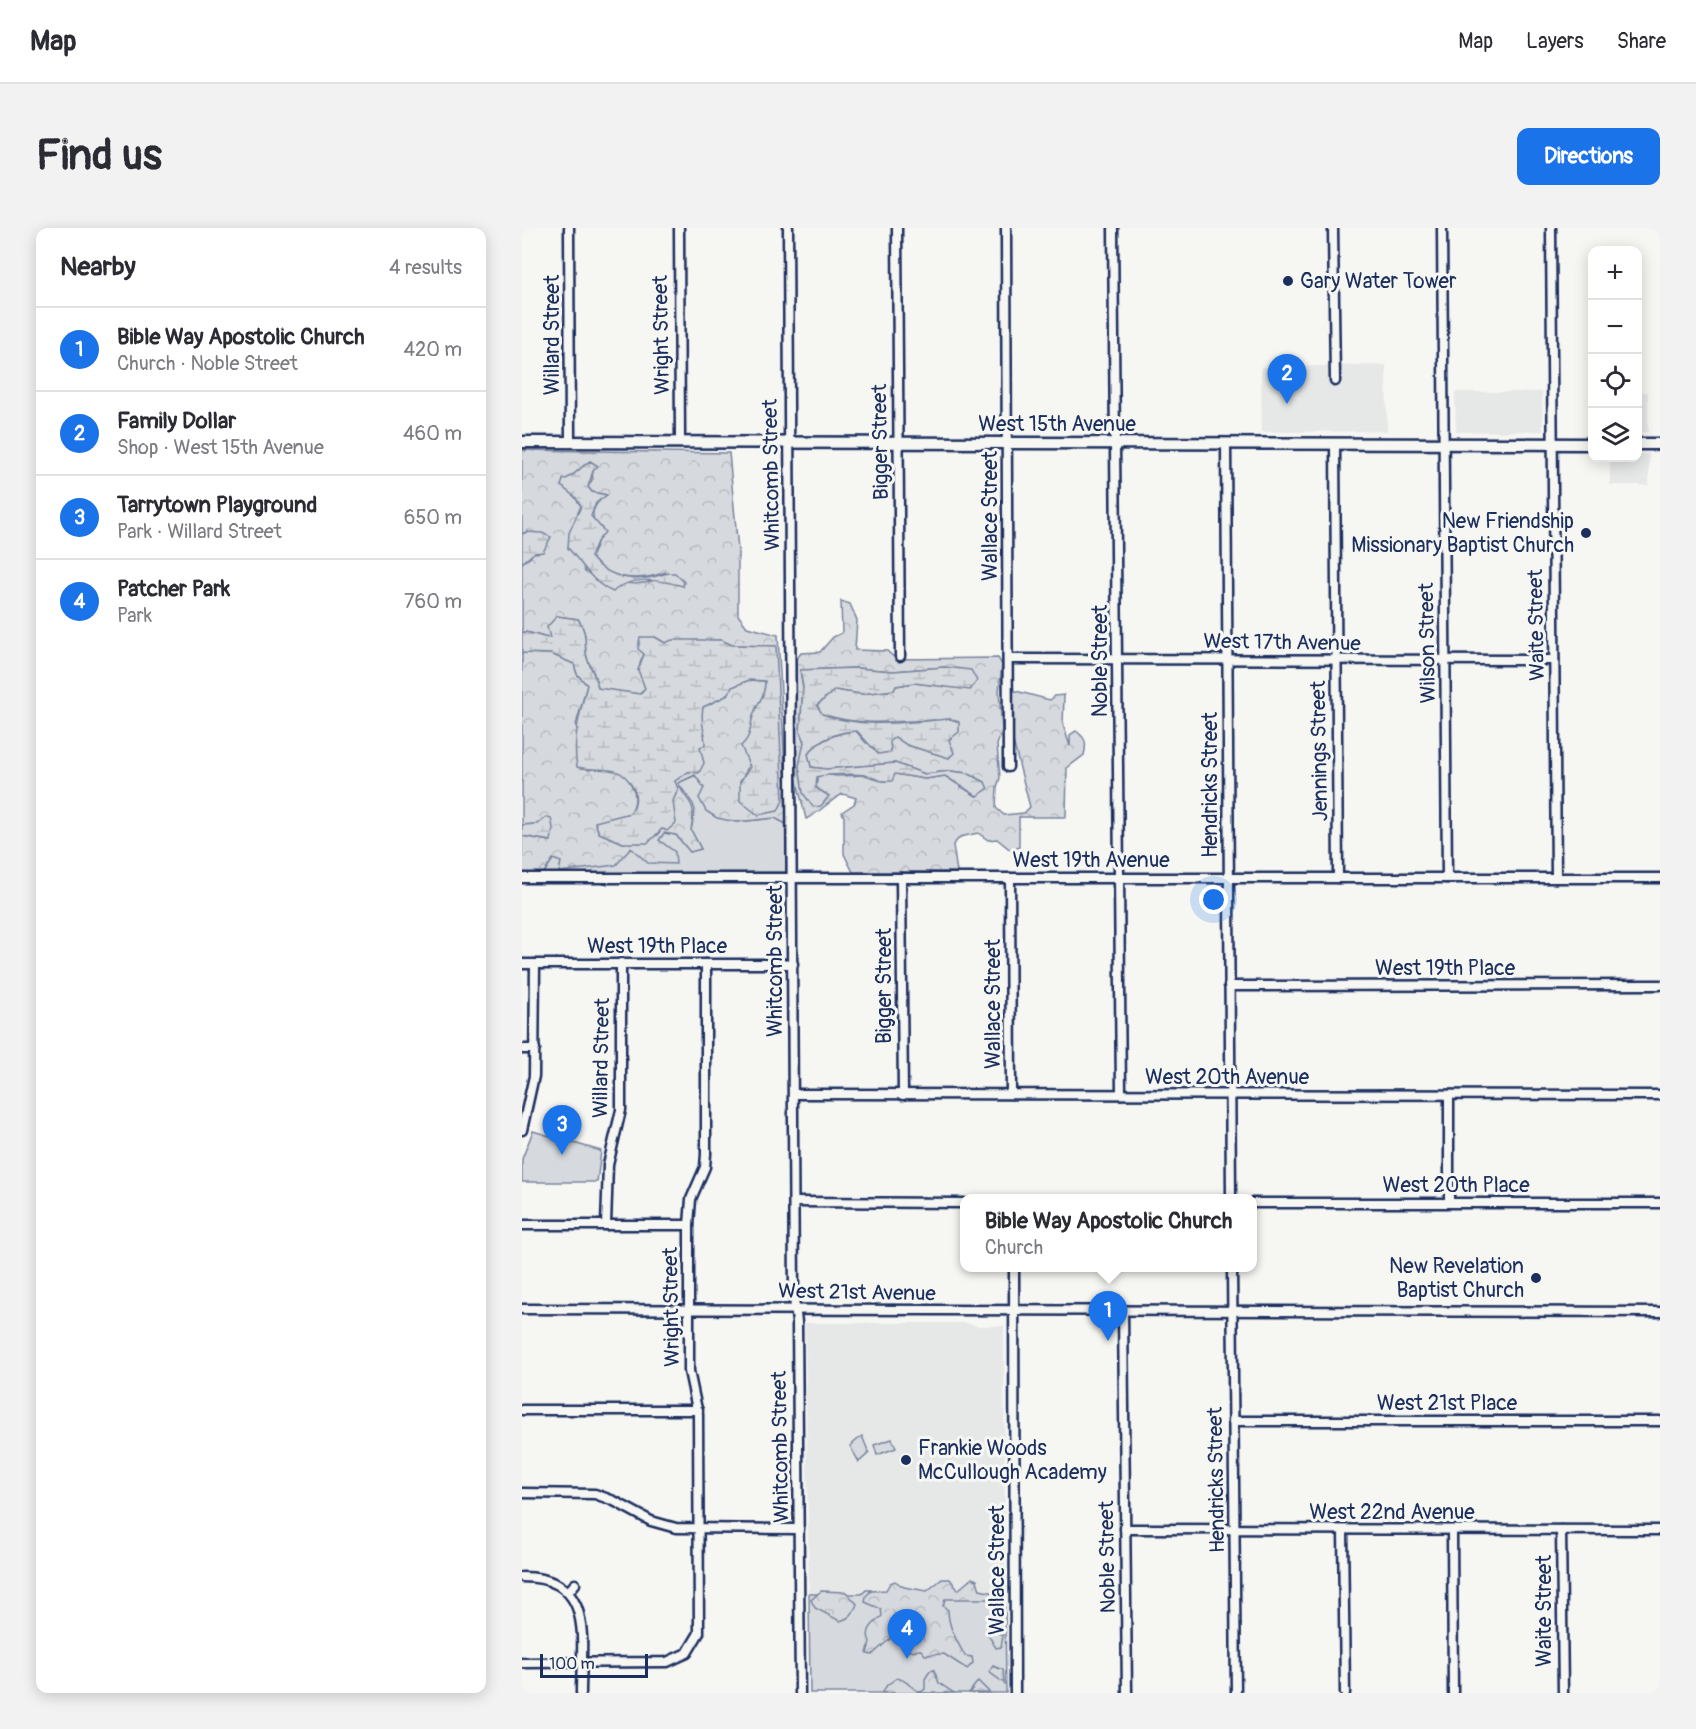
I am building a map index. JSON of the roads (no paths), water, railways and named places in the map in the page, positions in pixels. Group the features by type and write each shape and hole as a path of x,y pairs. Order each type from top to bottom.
{"main road":[{"name":"West 15th Avenue","path":"522,442 1588,444"},
{"path":"1642,444 1660,444"}],"street":[{"name":"Willard Street","path":"569,228 570,442"},
{"name":"Wright Street","path":"679,228 680,442"},
{"name":"Whitcomb Street","path":"788,228 794,1203 800,1693"},
{"name":"Bigger Street","path":"897,228 900,656"},
{"name":"Wallace Street","path":"1006,228 1008,767"},
{"name":"Noble Street","path":"1113,228 1121,1094"},
{"path":"1333,228 1335,381"},
{"name":"Wilson Street","path":"1442,228 1447,878"},
{"name":"Waite Street","path":"1551,228 1556,878"},
{"name":"Hendricks Street","path":"1226,443 1231,1194"},
{"name":"Jennings Street","path":"1335,444 1338,878"},
{"name":"West 17th Avenue","path":"1009,659 1227,659 1336,662 1554,660"},
{"name":"West 19th Avenue","path":"522,878 1660,878"},
{"name":"Bigger Street","path":"901,878 903,1095"},
{"name":"Wallace Street","path":"1010,878 1011,1094"},
{"name":"Willard Street","path":"606,1225 608,1165 621,1110 621,963"},
{"name":"West 19th Place","path":"522,964 793,964"},
{"path":"522,1130 532,1092 535,1049 535,964"},
{"name":"Wright Street","path":"581,1663 661,1663 678,1659 690,1650 698,1637 700,1624 698,1410 690,1376 689,1225 691,1199 705,1167 706,1154 706,964"},
{"name":"West 19th Place","path":"1229,986 1660,986"},
{"path":"522,1049 535,1049"},
{"name":"West 20th Avenue","path":"794,1094 1660,1095"},
{"path":"1449,1095 1449,1203"},
{"path":"794,1203 960,1203"},
{"name":"West 20th Place","path":"1257,1203 1660,1203"},
{"path":"522,1225 689,1225"},
{"name":"Wallace Street","path":"1014,1272 1015,1693"},
{"name":"Hendricks Street","path":"1232,1272 1236,1693"},
{"name":"West 21st Avenue","path":"522,1309 1660,1312"},
{"name":"Noble Street","path":"1123,1312 1127,1693"},
{"path":"522,1410 698,1410"},
{"name":"West 21st Place","path":"1233,1421 1660,1421"},
{"path":"522,1493 595,1494 659,1524 699,1529 799,1529"},
{"name":"West 22nd Avenue","path":"1125,1529 1660,1530"},
{"path":"1343,1530 1345,1693"},
{"path":"1452,1530 1453,1693"},
{"name":"Waite Street","path":"1561,1530 1563,1693"},
{"path":"522,1577 547,1579 568,1592 575,1601 580,1616 581,1693"},
{"path":"568,1592 575,1584"},
{"path":"522,1663 581,1663"}],"place":[{"name":"Gary Water Tower","path":"1288,281"},
{"name":"Family Dollar","path":"1287,404"},
{"name":"New Friendship Missionary Baptist Church","path":"1586,533"},
{"name":"Tarrytown Playground","path":"562,1155"},
{"name":"New Revelation Baptist Church","path":"1536,1278"},
{"name":"Bible Way Apostolic Church","path":"1108,1341"},
{"name":"Frankie Woods McCullough Academy","path":"906,1460"},
{"name":"Patcher Park","path":"907,1659"}]}
